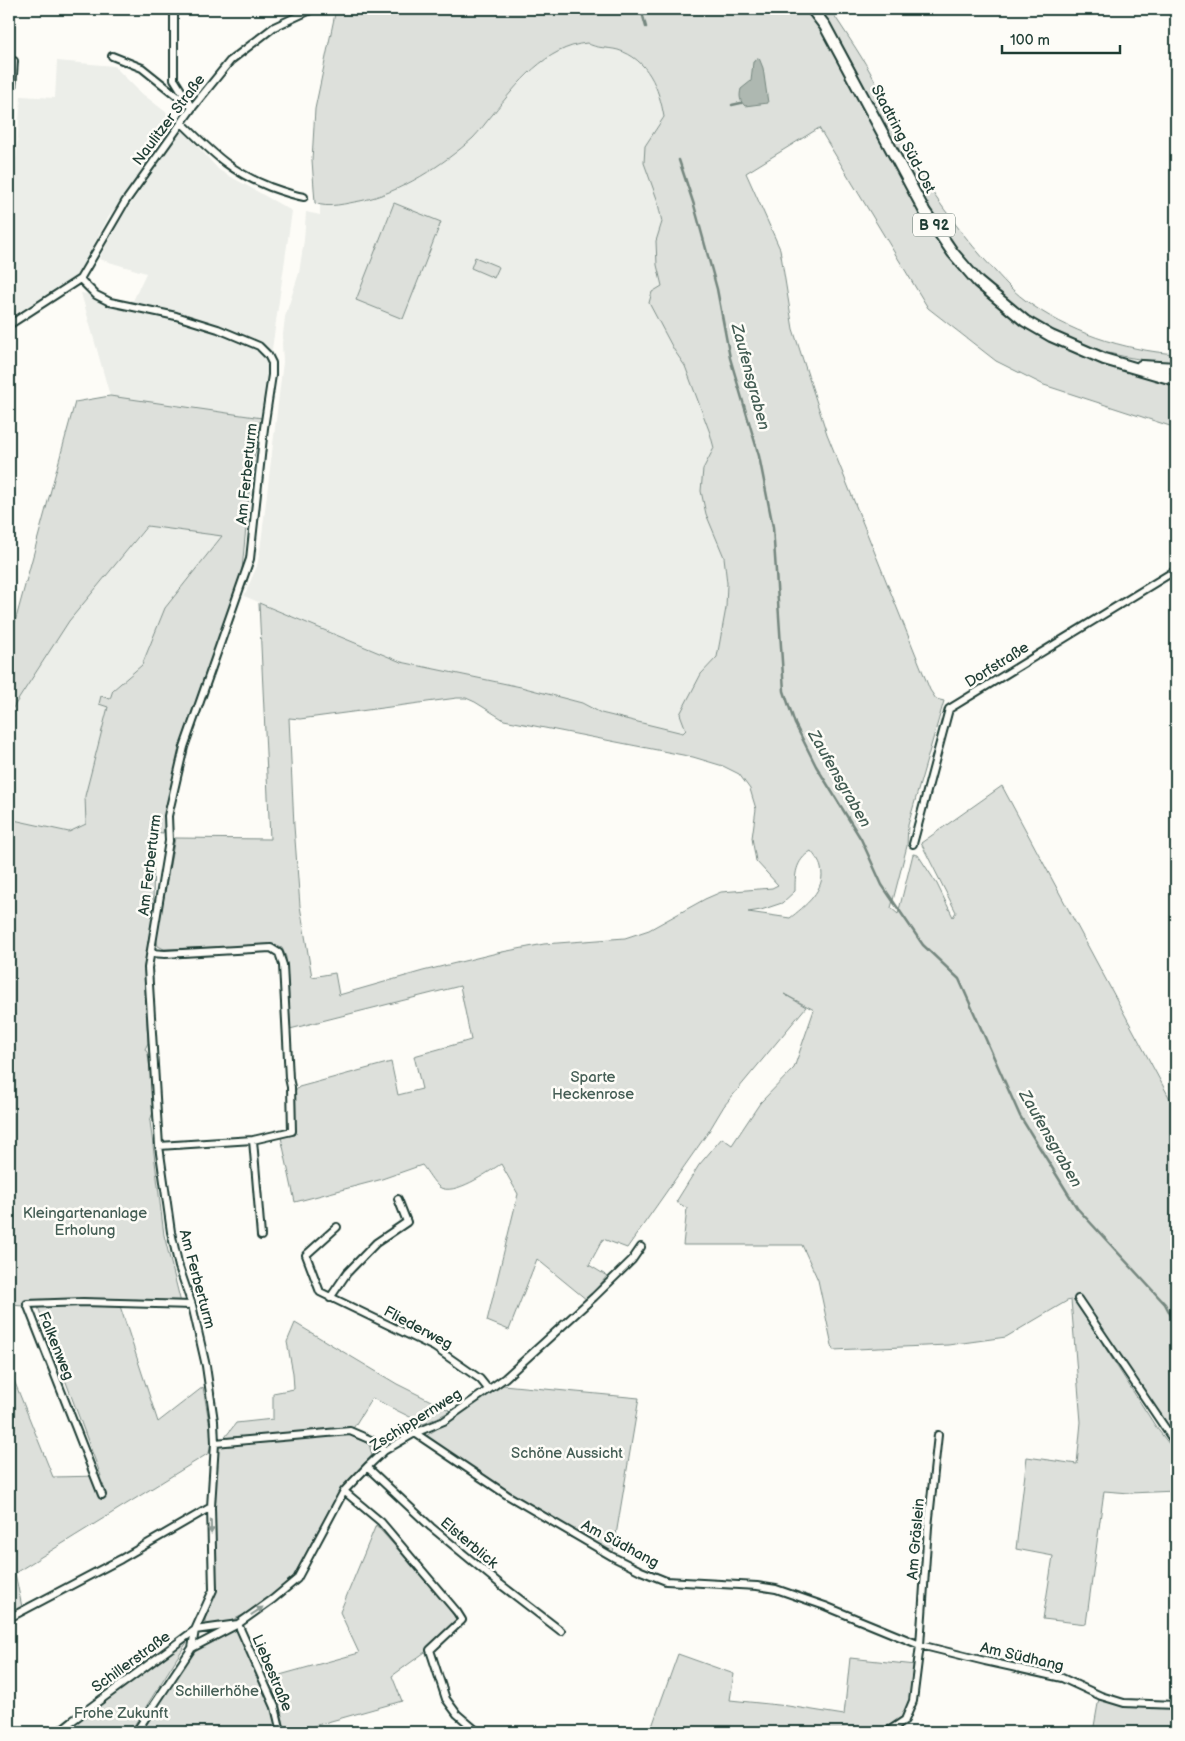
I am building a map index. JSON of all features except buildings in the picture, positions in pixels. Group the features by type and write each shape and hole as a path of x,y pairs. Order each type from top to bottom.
{"main road":[{"name":"Stadtring Süd-Ost","path":"812,9 825,26 925,212 953,253 978,282 1025,321 1051,336 1104,359 1176,380"},
{"name":"Stadtring Süd-Ost","path":"1130,366 1176,368"}],"street":[{"path":"174,9 174,79 192,108"},
{"name":"Naulitzer Straße","path":"9,326 80,279 125,202 192,108 230,61 274,27 313,9"},
{"path":"112,56 142,68 192,108"},
{"path":"9,130 14,60"},
{"path":"182,123 217,157 233,169 261,183 304,197"},
{"name":"Am Ferberturm","path":"80,279 96,295 110,302 176,316 218,329 259,346 268,355 272,363 250,559 184,747 168,816 168,842 148,968 160,1146 171,1232 178,1267 192,1305 206,1366 214,1421 215,1443 211,1507 213,1590 195,1630"},
{"name":"Dorfstraße","path":"913,844 949,709 1176,570"},
{"path":"151,953 165,954 271,948 278,953 283,965 291,1087 292,1130 253,1140 160,1146"},
{"path":"253,1140 262,1236"},
{"path":"330,1298 347,1273 376,1243 407,1222 398,1199"},
{"name":"Fliederweg","path":"337,1227 306,1255 320,1292 434,1347 480,1380 488,1389"},
{"name":"Zschippernweg","path":"195,1630 238,1624 298,1579 344,1491 367,1467 384,1452 415,1433 444,1421 505,1378 594,1297 632,1260 641,1246"},
{"path":"1078,1299 1176,1444"},
{"name":"Falkenweg","path":"102,1495 27,1304 82,1302 192,1305"},
{"path":"215,1443 350,1431 371,1440 384,1452"},
{"name":"Am Südhang","path":"415,1433 508,1495 641,1571 666,1581 757,1586 776,1589 825,1606 920,1645 1062,1678 1102,1696 1124,1703 1176,1705"},
{"name":"Am Gräslein","path":"920,1645 928,1527 938,1435"},
{"name":"Elsterblick","path":"367,1467 431,1527 561,1631"},
{"path":"344,1491 382,1522 458,1612 462,1620 430,1650 446,1699 457,1714 478,1732"},
{"path":"9,1618 121,1559 211,1507"},
{"path":"192,1648 238,1624"},
{"name":"Liebestraße","path":"238,1624 275,1708 281,1732"},
{"path":"136,1732 192,1648 195,1630"},
{"name":"Schillerstraße","path":"58,1732 195,1630"},
{"path":"887,1732 905,1720 913,1701 920,1645"}],"shaded area":[{"path":"587,43 595,47 616,49 635,57 649,74 660,97 664,117 645,146 662,222 656,241 657,265 662,286 649,303 674,350 685,366 714,448 703,469 716,537 724,557 727,583 726,608 717,657 701,674 680,714 686,730 683,734 601,713 582,703 521,687 401,662 244,596 257,566 260,551 283,362 282,343 285,317 299,273 306,212 320,215 320,205 346,204 369,199 395,190 417,179 474,137 511,92 543,60 563,48"},
{"path":"759,58 763,68 768,103 745,106 740,99 741,89 751,81 753,62"},
{"path":"57,61 114,66 140,92 176,120 108,218 77,275 9,318 9,253 21,96 55,98"},
{"path":"182,129 219,170 292,211 262,418 110,396 81,293 133,301 146,273 99,259 118,223"},
{"path":"148,526 222,536 165,608 142,665 113,690 110,699 102,696 108,707 85,796 86,824 69,832 9,819 9,714 68,621"}],"green space":[{"name":"Sparte Heckenrose","path":"336,9 807,9 837,56 915,204 939,241 965,273 993,301 1024,325 1057,344 1093,360 1133,373 1176,383 1176,427 1044,385 996,361 928,308 819,128 746,173 780,249 793,329 827,434 930,690 936,699 944,701 908,825 907,846 891,908 898,914 913,854 918,855 937,884 953,917 956,912 921,843 1002,786 1176,1110 1176,1428 1168,1427 1108,1338 1102,1343 1156,1427 1176,1453 1176,1491 1130,1493 1104,1491 1086,1624 1043,1619 1053,1556 1016,1549 1027,1457 1077,1464 1081,1422 1071,1300 1006,1337 948,1345 833,1350 818,1280 802,1245 683,1245 687,1208 676,1202 699,1165 722,1138 732,1145 760,1103 794,1068 814,1010 784,994 806,1007 724,1106 709,1131 627,1248 603,1239 589,1265 607,1276 587,1300 537,1259 509,1330 487,1321 518,1194 501,1164 471,1182 453,1189 439,1187 422,1165 379,1180 295,1202 281,1137 295,1135 293,1094 299,1087 391,1062 398,1095 422,1089 414,1056 471,1040 460,986 290,1029 286,957 282,948 274,945 164,949 158,946 156,938 175,838 270,839 259,603 401,662 521,687 582,703 601,713 683,733 686,730 680,714 701,674 717,657 726,608 727,583 724,557 706,514 701,491 703,469 714,448 685,366 674,350 649,303 652,292 662,286 657,265 656,241 662,222 657,199 644,163 645,146 664,117 659,96 650,76 637,60 618,50 587,43 572,46 546,59 522,79 473,138 435,168 390,192 338,205 320,205 315,203 312,160 315,109","holes":["466,698 475,702 504,720 693,757 723,766 739,774 750,789 756,809 752,838 756,861 778,885 772,888 721,892 649,930 625,938 544,944 497,953 423,971 339,995 335,973 312,977 300,906 289,718 300,719","811,851 819,863 822,876 818,890 808,903 790,918 748,912 782,903 795,891 797,869 802,859"]},
{"path":"819,9 830,9 861,56 879,88 904,146 935,196 974,247 1009,286 1042,311 1078,330 1116,344 1176,354 1176,363 1142,360 1117,355 1073,340 1041,324 1012,304 986,282 963,256 922,197 843,46"},
{"path":"394,203 441,222 403,319 356,300"},
{"path":"475,257 499,267 494,278 471,268"},
{"name":"Kleingartenanlage Erholung","path":"110,396 262,418 251,473 242,570 179,754 163,833 154,832 153,915 144,966 148,1043 145,1049 148,1054 155,1106 150,1121 164,1235 181,1303 120,1300 43,1306 93,1304 120,1306 158,1422 203,1387 212,1439 209,1453 15,1573 22,1607 9,1615 9,1368 53,1477 101,1476 38,1307 9,1305 9,819 69,832 86,824 85,796 108,707 99,704 101,696 110,699 113,690 142,665 165,608 222,536 147,526 69,621 9,714 9,644 75,402"},
{"path":"295,1323 397,1384 451,1411 424,1424 372,1398 349,1435 369,1444 372,1455 341,1488 293,1577 272,1597 245,1614 220,1626 205,1625 205,1619 217,1589 213,1505 216,1449 236,1423 273,1419 273,1393 294,1389 287,1342"},
{"name":"Schöne Aussicht","path":"503,1385 639,1398 613,1553 495,1482 426,1436"},
{"path":"376,1525 442,1599 461,1626 392,1676 402,1701 292,1732 286,1732 269,1678 359,1653 340,1612"},
{"name":"Schillerhöhe","path":"237,1627 272,1711 277,1732 142,1732 194,1650"},
{"name":"Frohe Zukunft","path":"189,1639 130,1732 63,1732 73,1723"},
{"path":"678,1654 734,1674 730,1700 788,1706 844,1715 850,1658 916,1665 911,1698 905,1712 894,1724 880,1732 650,1732"},
{"path":"1099,1698 1128,1705 1176,1707 1176,1732 1093,1732"}],"waterway":[{"name":"Zaufensgraben","path":"641,9 646,27"},
{"path":"732,105 741,103"},
{"name":"Zaufensgraben","path":"679,160 694,205 717,289 730,358 759,456 773,527 784,691 795,724 816,766 861,839 882,885 923,945 959,979 1020,1116 1077,1208 1165,1304 1176,1325"}]}
